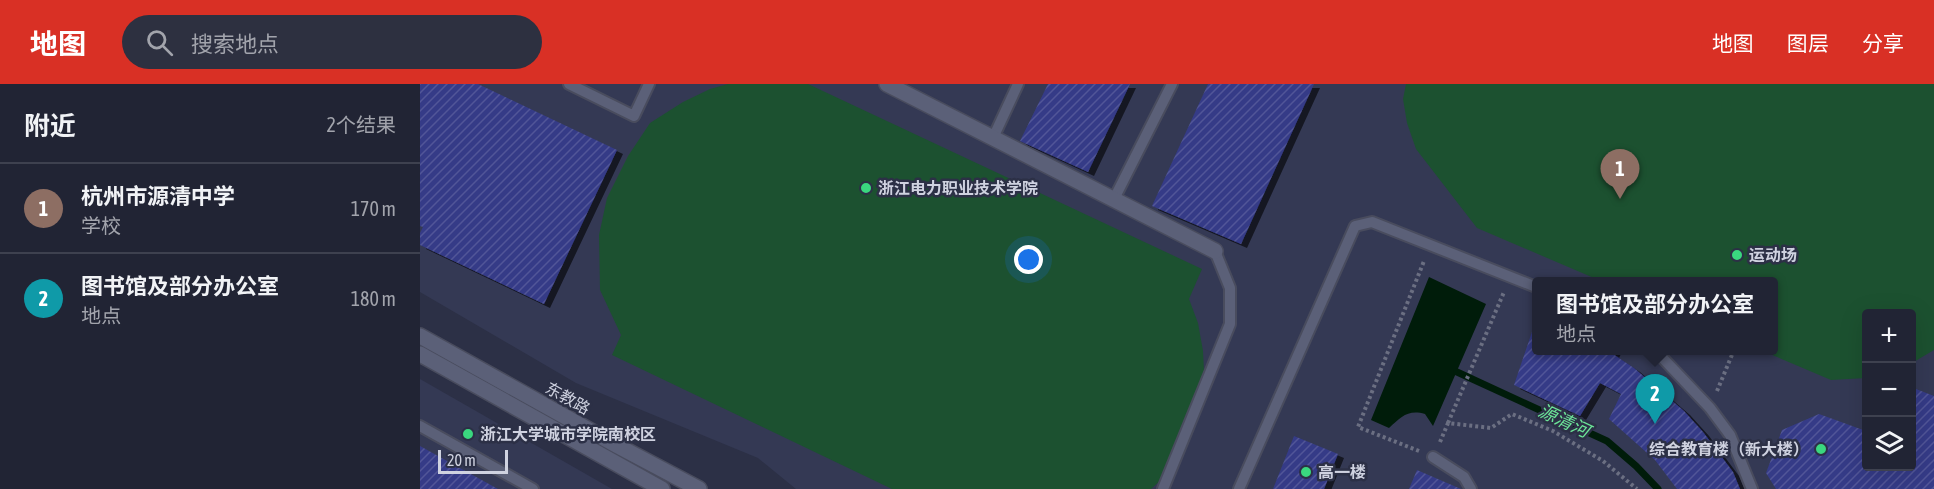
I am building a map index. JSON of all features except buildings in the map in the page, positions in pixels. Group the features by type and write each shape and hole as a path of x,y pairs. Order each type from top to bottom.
{"street":[{"path":"887,84 1215,251"},
{"name":"东教路","path":"420,336 699,489"},
{"name":"东教路","path":"420,354 662,489"}],"lane":[{"path":"569,84 634,116 649,84"},
{"path":"993,138 1018,84"},
{"path":"1114,199 1172,84"},
{"path":"1239,489 1355,226 1372,222 1532,285"},
{"path":"1163,489 1230,324 1230,288 1215,251"},
{"path":"1659,355 1710,408 1730,435 1752,489"},
{"path":"420,426 533,489"},
{"path":"1433,456 1464,477 1471,489"}],"path":[{"path":"1430,245 1358,427 1433,456 1511,276"},
{"path":"1710,408 1732,355"},
{"path":"1448,423 1491,428 1512,414 1553,431 1603,461 1637,489"}],"shaded area":[{"path":"420,84 1934,84 1934,489 796,489 758,458 576,383 420,292"},
{"path":"1429,277 1486,304 1433,426 1425,414 1409,413 1389,428 1371,420"},
{"name":"浙江大学城市学院南校区","path":"420,379 612,489 420,489"}],"green space":[{"path":"728,84 808,84 1202,269 1189,299 1198,323 1203,351 1202,390 1162,479 1151,489 892,489 612,355 621,335 600,290 599,235 607,198 628,156 650,123 683,102 710,89"},
{"name":"运动场","path":"1406,84 1934,84 1934,350 1916,361 1916,309 1862,309 1862,378 1831,380 1772,355 1778,355 1778,277 1592,277 1477,228 1416,149 1407,123 1403,99"}],"waterway":[{"name":"源清河","path":"1457,372 1607,441 1658,489"}],"place":[{"name":"浙江电力职业技术学院","path":"866,188"},
{"name":"杭州市源清中学","path":"1620,199"},
{"name":"运动场","path":"1737,255"},
{"name":"图书馆及部分办公室","path":"1655,424"},
{"name":"浙江大学城市学院南校区","path":"468,434"},
{"name":"综合教育楼（新大楼）","path":"1821,449"},
{"name":"高一楼","path":"1306,472"}]}
